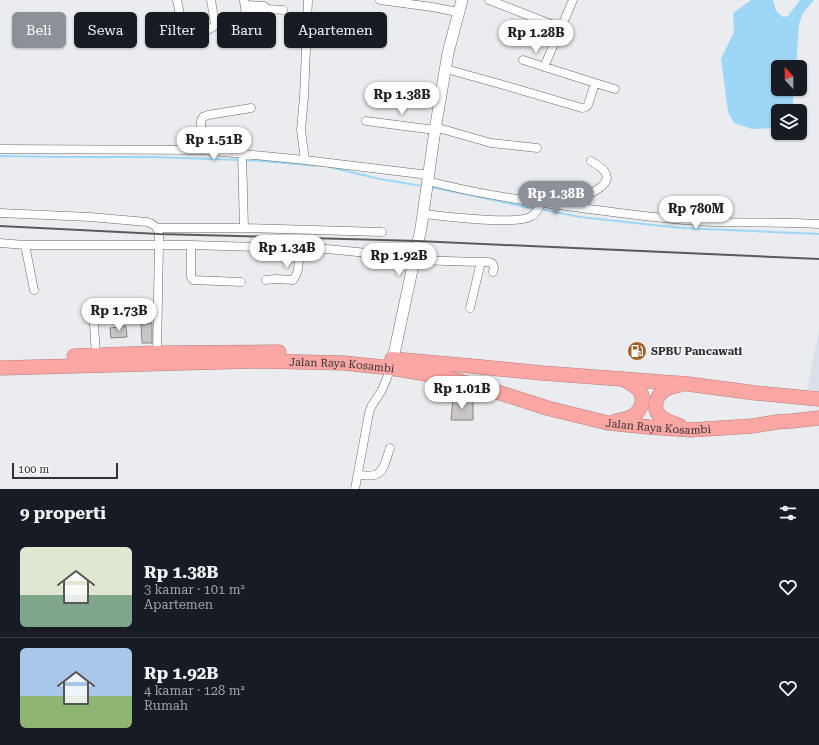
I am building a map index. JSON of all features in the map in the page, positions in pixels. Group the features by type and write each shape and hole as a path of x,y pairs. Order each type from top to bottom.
{"highway":[{"name":"Jalan Raya Kosambi","path":"0,368 157,353 281,352 330,354 392,364 462,381 547,408 608,423 691,430 752,426 819,418"},
{"name":"Jalan Raya Kosambi","path":"0,358 294,361 471,366 688,384 756,393 819,399"},
{"path":"608,423 632,417 641,406 642,397 639,390 623,379"},
{"path":"688,384 666,389 656,400 655,405 656,410 662,418 691,430"}],"street":[{"path":"177,0 184,35 189,40 213,27 215,24 211,0"},
{"path":"306,160 301,130 304,97 308,0"},
{"path":"380,0 458,12"},
{"path":"354,489 358,476 369,413 371,407 382,390 392,364 421,228 435,129 448,53 462,0"},
{"path":"489,0 561,28"},
{"path":"544,67 573,0"},
{"path":"245,6 264,6 267,9 283,10"},
{"path":"523,60 595,84 615,89"},
{"path":"446,69 582,108 585,108 588,105 595,84"},
{"path":"202,150 203,117 251,108"},
{"path":"366,121 435,129 491,143 537,148"},
{"path":"0,149 202,150 242,159 306,160 428,181 539,207 575,207 663,218 712,222 819,224"},
{"path":"242,159 244,228"},
{"path":"423,214 478,219 514,220 532,216 539,207 563,194 589,194 600,188 606,182 606,174 602,168 591,162"},
{"path":"575,207 580,194"},
{"path":"0,213 120,219 147,222 157,228 159,234 157,353"},
{"path":"157,228 244,228 382,232"},
{"path":"0,243 25,245 191,245 327,249 415,258 489,262 492,263 494,267 493,272"},
{"path":"25,245 34,290"},
{"path":"191,245 192,277 194,280 241,282"},
{"path":"266,280 293,280 298,272 299,248"},
{"path":"470,308 480,266 479,262"},
{"path":"93,310 102,358"},
{"path":"358,476 377,474 383,469 390,448"}],"shaded area":[{"path":"819,329 819,391 807,390"}],"water":[{"path":"751,0 773,0 776,11 783,17 788,16 800,0 814,0 803,13 799,24 796,60 771,60 771,96 793,96 793,104 771,104 771,128 752,129 734,123 728,112 721,59 734,32 733,13"}],"building":[{"path":"152,323 152,343 142,343 141,324"},
{"path":"126,326 127,337 111,338 110,328"},
{"path":"453,399 473,399 473,420 451,420"}],"waterway":[{"path":"0,156 151,157 241,160"},
{"path":"245,160 320,166"},
{"path":"329,167 380,179 422,186"},
{"path":"431,187 536,209"},
{"path":"540,209 580,217 681,228 819,234"}],"railway":[{"path":"0,226 159,234 418,241 819,259"}],"place":[{"name":"SPBU Pancawati","path":"637,351"}]}
